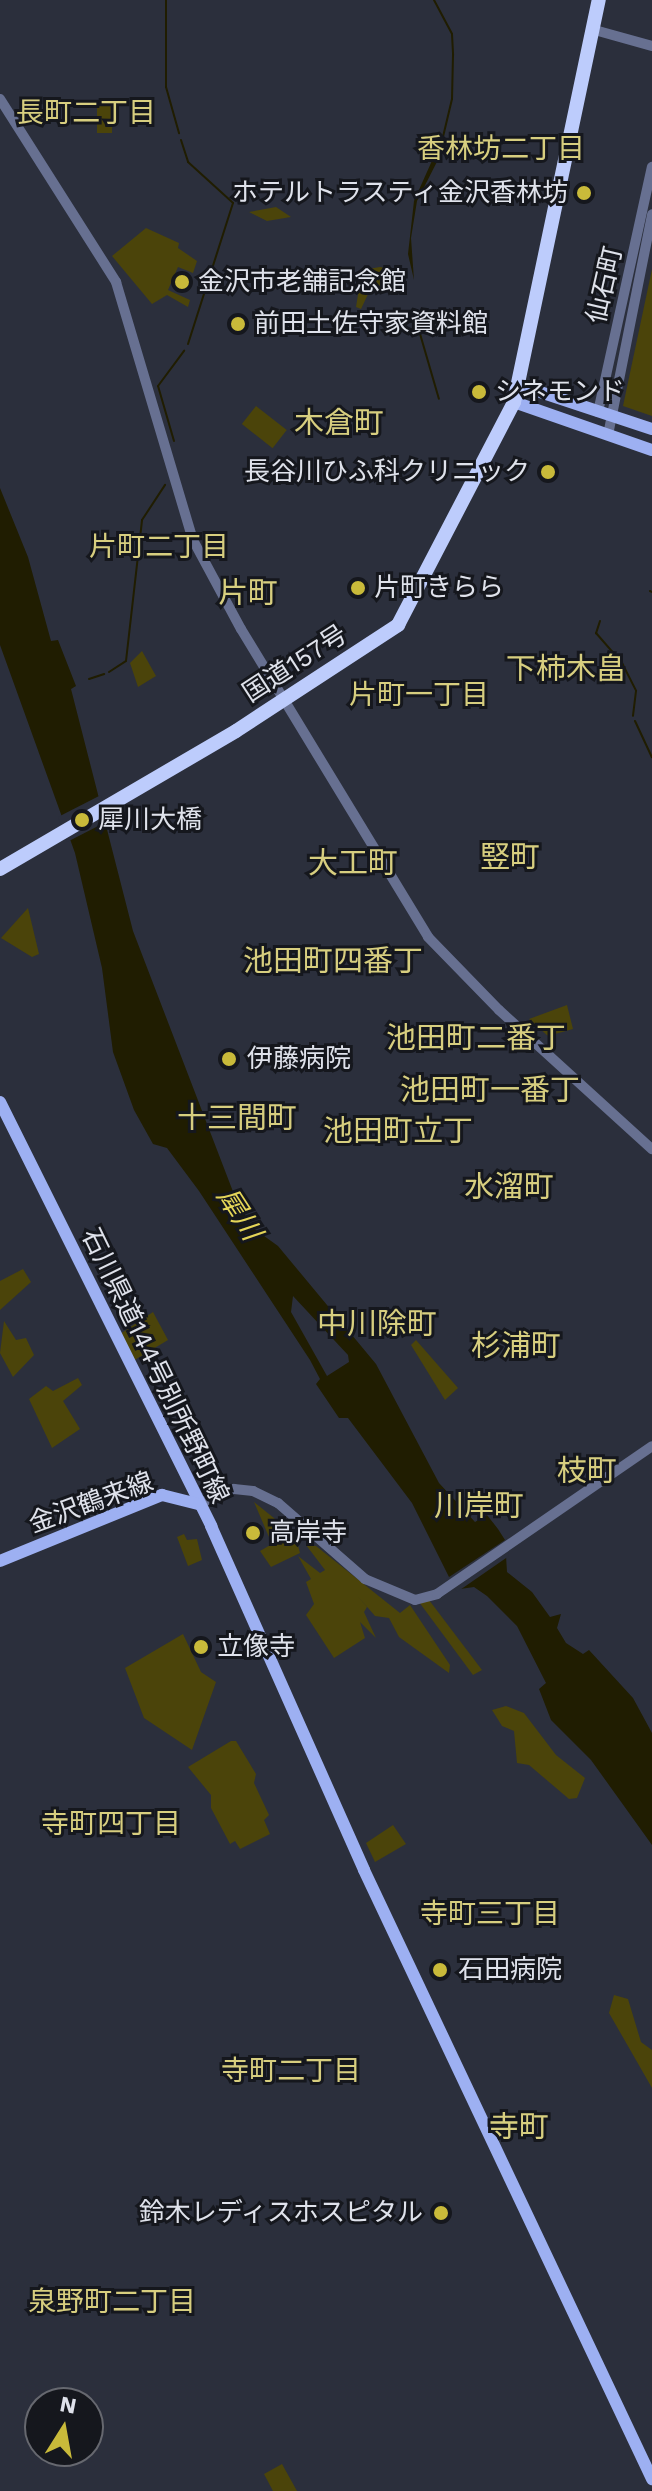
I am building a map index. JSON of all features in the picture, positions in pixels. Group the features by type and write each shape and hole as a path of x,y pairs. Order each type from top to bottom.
{"highway":[{"name":"国道157号","path":"0,869 285,698 398,625 514,402 577,90 599,0"}],"main road":[{"path":"519,385 652,429"},
{"path":"514,402 652,450"},
{"name":"石川県道144号別所野町線","path":"0,1102 198,1504 385,1917 483,2114 652,2479"},
{"name":"金沢鶴来線","path":"0,1561 162,1495 198,1504"}],"street":[{"path":"591,29 652,46"},
{"path":"0,99 116,282 193,540 428,937 499,1010 652,1149"},
{"name":"仙石町","path":"604,414 652,167"},
{"name":"仙石町","path":"604,414 652,214"},
{"path":"562,418 568,401"},
{"path":"604,414 608,435"},
{"path":"198,1504 234,1489 253,1491 278,1503 365,1579 397,1597 415,1600 437,1594 652,1446"}],"shaded area":[{"path":"97,103 112,103 112,133 97,133"},
{"path":"276,207 291,217 267,221 249,212"},
{"path":"146,228 179,243 178,248 197,261 193,273 178,267 168,290 190,300 188,307 167,295 152,304 112,256"},
{"path":"380,267 400,271 403,293 370,290 361,309 356,307 362,270"},
{"path":"652,269 652,416 623,406"},
{"path":"256,406 287,430 273,448 242,424"},
{"path":"142,651 156,676 138,687 130,663"},
{"path":"28,908 39,954 32,957 1,938"},
{"path":"567,1005 573,1029 548,1036 529,1019"},
{"path":"23,1269 31,1282 0,1310 0,1281"},
{"path":"153,1312 168,1340 133,1361 120,1334"},
{"path":"4,1321 16,1340 26,1338 34,1355 13,1377 0,1353"},
{"path":"416,1340 458,1388 445,1400 411,1345"},
{"path":"78,1378 82,1385 63,1401 80,1429 52,1448 29,1399 46,1386 53,1391"},
{"path":"254,1502 295,1535 300,1553 271,1567 260,1551 272,1544"},
{"path":"184,1534 187,1540 197,1539 202,1560 188,1566 177,1537"},
{"path":"306,1545 316,1546 400,1613 410,1605 450,1665 449,1673 399,1637 389,1618 375,1616 355,1593 367,1607 364,1612 376,1638 360,1622 365,1638 334,1658 306,1615 314,1604 306,1582 311,1579 298,1556 320,1573 325,1570"},
{"path":"429,1600 482,1670 473,1675 419,1602"},
{"path":"183,1634 201,1672 216,1682 192,1750 144,1718 125,1668"},
{"path":"506,1706 524,1713 556,1755 585,1778 577,1798 569,1799 529,1765 517,1763 514,1731 502,1726 492,1710"},
{"path":"236,1741 256,1774 254,1783 269,1815 264,1820 270,1834 240,1849 235,1841 230,1844 211,1808 211,1795 188,1767"},
{"path":"393,1825 406,1844 375,1862 366,1843"},
{"path":"614,1995 628,1999 641,2042 652,2050 652,2088 609,2013"},
{"path":"282,2464 297,2491 273,2491 264,2474"}],"water":[{"path":"439,145 444,148 417,201 411,238 414,280 408,254 414,201"},
{"name":"犀川","path":"0,488 28,557 51,641 58,640 76,686 71,689 133,931 237,1202 253,1228 278,1246 376,1364 439,1483 475,1522 487,1515 498,1529 505,1540 507,1572 532,1592 550,1617 561,1614 557,1628 566,1643 583,1654 589,1650 633,1698 652,1733 652,1845 591,1760 551,1720 539,1689 546,1683 517,1626 487,1596 474,1587 460,1589 449,1577 412,1503 348,1418 339,1418 316,1384 320,1379 310,1360 199,1191 167,1148 153,1144 134,1110 113,1052 102,968 75,853 0,645","holes":["293,1296 348,1355 349,1362 327,1376 291,1312"]}],"pier":[{"name":"犀川大橋","path":"101,795 108,821 67,842 58,817"},
{"path":"508,1538 509,1556 457,1592 446,1579"}],"waterway":[{"path":"166,0 166,87 179,133"},
{"path":"434,0 452,34 452,99 441,145"},
{"path":"181,140 188,162 233,203 188,344"},
{"path":"416,320 439,399"},
{"path":"174,441 158,386 184,351"},
{"path":"109,672 126,661 142,520 165,485"},
{"path":"600,621 596,633 622,663 636,691 633,716"},
{"path":"89,679 104,674"},
{"path":"635,721 652,757"}],"place":[{"name":"ホテルトラスティ金沢香林坊","path":"584,193"},
{"name":"金沢市老舗記念館","path":"182,282"},
{"name":"前田土佐守家資料館","path":"238,324"},
{"name":"シネモンド","path":"479,392"},
{"name":"長谷川ひふ科クリニック","path":"548,472"},
{"name":"片町きらら","path":"358,588"},
{"name":"犀川大橋","path":"82,820"},
{"name":"伊藤病院","path":"229,1059"},
{"name":"高岸寺","path":"253,1533"},
{"name":"立像寺","path":"201,1647"},
{"name":"石田病院","path":"440,1970"},
{"name":"鈴木レディスホスピタル","path":"441,2213"}],"district":[{"name":"長町二丁目","path":"86,113"},
{"name":"香林坊二丁目","path":"501,149"},
{"name":"木倉町","path":"339,423"},
{"name":"片町二丁目","path":"159,547"},
{"name":"片町","path":"248,593"},
{"name":"下柿木畠","path":"566,669"},
{"name":"片町一丁目","path":"419,695"},
{"name":"竪町","path":"510,857"},
{"name":"大工町","path":"353,863"},
{"name":"池田町四番丁","path":"333,961"},
{"name":"池田町二番丁","path":"476,1038"},
{"name":"池田町一番丁","path":"490,1090"},
{"name":"十三間町","path":"237,1118"},
{"name":"池田町立丁","path":"398,1131"},
{"name":"水溜町","path":"509,1187"},
{"name":"中川除町","path":"377,1324"},
{"name":"杉浦町","path":"516,1346"},
{"name":"枝町","path":"587,1471"},
{"name":"川岸町","path":"479,1506"},
{"name":"寺町四丁目","path":"111,1824"},
{"name":"寺町三丁目","path":"490,1914"},
{"name":"寺町二丁目","path":"291,2071"},
{"name":"寺町","path":"519,2127"},
{"name":"泉野町二丁目","path":"112,2302"}]}
